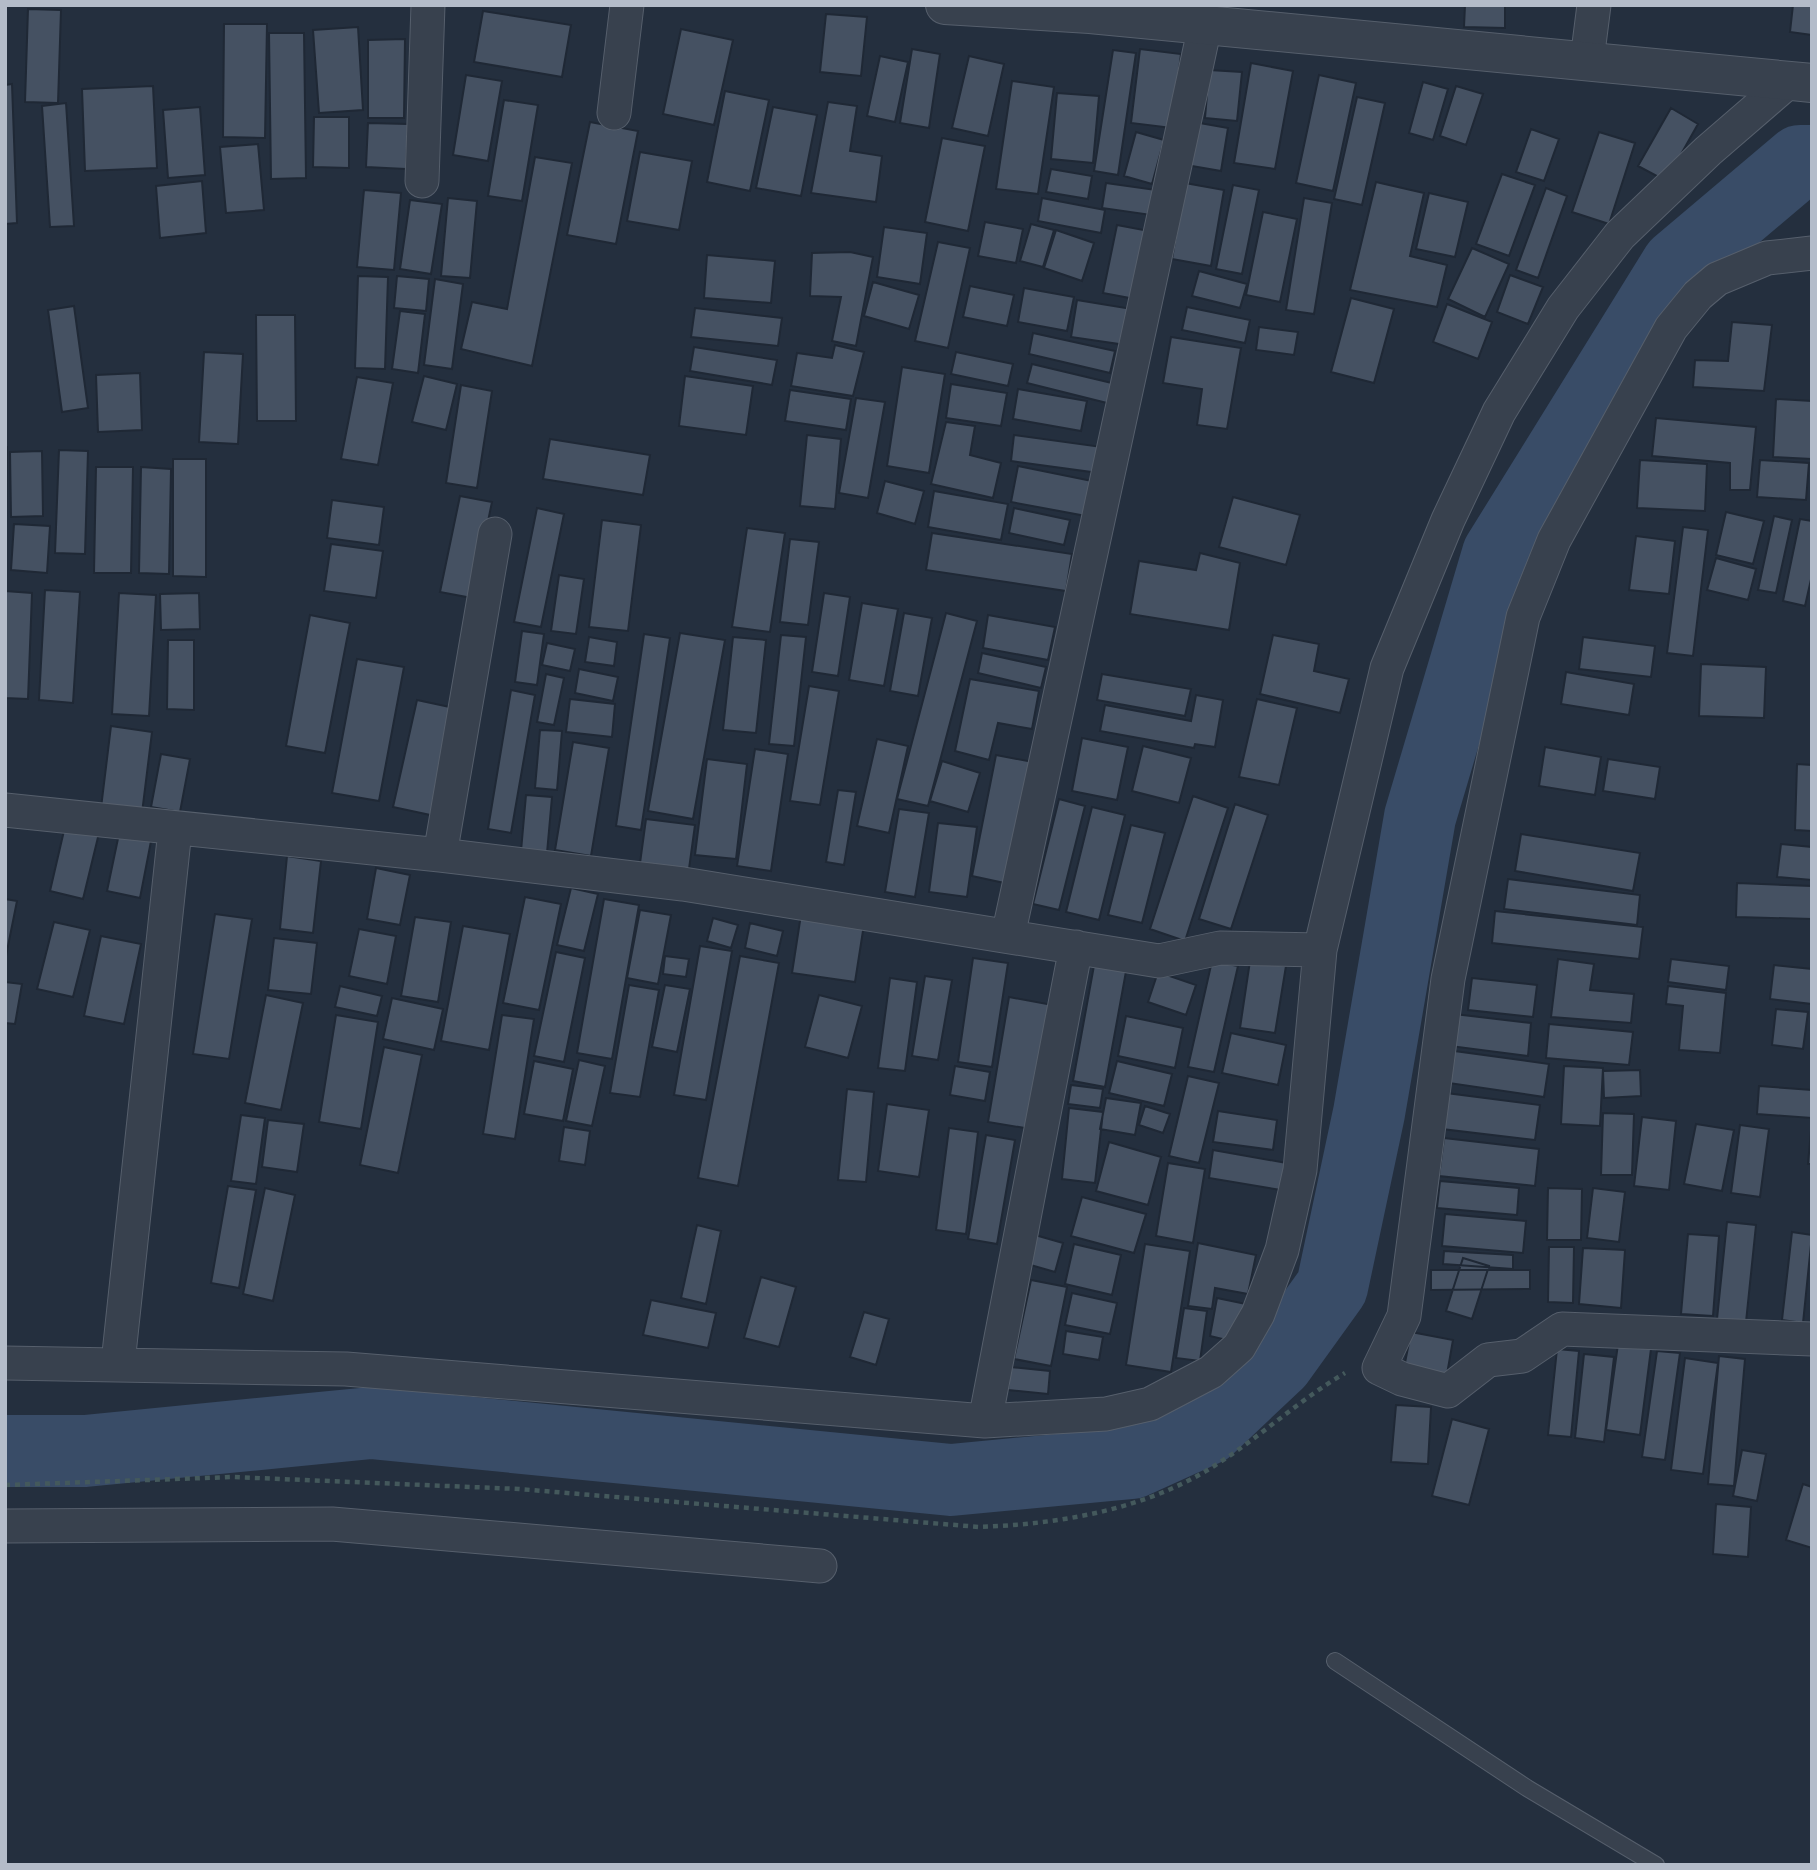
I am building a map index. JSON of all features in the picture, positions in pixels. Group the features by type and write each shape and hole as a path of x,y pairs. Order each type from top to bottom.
{"street":[{"path":"422,181 428,5"},
{"path":"614,113 627,5"},
{"path":"945,5 1090,10 1205,26 1801,82"},
{"path":"1587,60 1594,5"},
{"path":"1008,936 1205,26"},
{"path":"5,1363 346,1369 985,1421 1105,1414 1130,1409 1174,1393 1211,1372 1239,1347 1258,1314 1282,1250 1300,1170 1320,950 1387,668 1447,520 1499,412 1563,308 1620,235 1708,151 1801,82"},
{"path":"1812,253 1767,258 1717,279 1698,295 1671,328 1555,540 1523,617 1448,979 1404,1316 1379,1368 1402,1379 1448,1391 1488,1360 1522,1356 1562,1329 1812,1339"},
{"path":"440,855 495,534"},
{"path":"5,810 175,830 440,855 683,884 1158,961 1220,948 1320,950"},
{"path":"118,1363 175,830"},
{"path":"985,1421 1076,947"},
{"path":"5,1525 332,1524 820,1566"}],"lane":[{"path":"1335,1661 1527,1788 1656,1865"}],"path":[{"path":"5,1485 233,1477 519,1489 979,1527 1041,1524 1088,1514 1168,1490 1212,1468 1350,1369 1379,1368"}],"building":[{"path":"1465,5 1505,5 1505,28 1464,27"},
{"path":"1793,5 1812,5 1812,35 1790,32"},
{"path":"28,9 61,10 58,103 25,102"},
{"path":"483,11 571,25 562,77 474,62"},
{"path":"826,14 867,17 861,76 820,72"},
{"path":"224,24 267,24 265,138 223,137"},
{"path":"358,27 363,110 319,113 313,30"},
{"path":"681,29 733,40 714,125 663,114"},
{"path":"269,33 304,33 306,178 271,179"},
{"path":"405,39 404,118 368,118 368,40"},
{"path":"912,49 940,54 929,128 900,123"},
{"path":"1140,49 1181,54 1172,128 1131,123"},
{"path":"1113,50 1136,53 1118,175 1094,171"},
{"path":"880,56 908,62 895,122 867,116"},
{"path":"969,56 1004,64 988,136 952,128"},
{"path":"1251,63 1293,71 1275,169 1234,163"},
{"path":"1209,70 1242,72 1237,121 1205,118"},
{"path":"466,75 502,81 488,161 453,155"},
{"path":"1319,75 1356,83 1333,191 1296,183"},
{"path":"1012,81 1054,87 1038,194 996,189"},
{"path":"1423,82 1448,89 1433,140 1409,133"},
{"path":"12,84 17,223 5,224 5,85"},
{"path":"153,86 157,168 85,171 82,89"},
{"path":"1456,86 1483,94 1466,145 1440,136"},
{"path":"725,91 769,100 750,191 707,182"},
{"path":"1057,93 1099,96 1093,163 1051,159"},
{"path":"1357,97 1385,103 1362,205 1334,199"},
{"path":"504,100 538,105 522,201 488,196"},
{"path":"828,102 857,106 850,151 882,156 876,202 811,193"},
{"path":"66,103 74,226 50,227 42,106"},
{"path":"200,107 205,175 168,178 163,110"},
{"path":"773,107 817,115 801,196 756,188"},
{"path":"1671,108 1698,124 1666,181 1638,166"},
{"path":"314,117 349,117 349,168 313,167"},
{"path":"590,122 638,131 616,244 567,235"},
{"path":"1194,122 1228,128 1221,171 1186,165"},
{"path":"368,123 408,124 406,169 366,167"},
{"path":"1531,129 1559,139 1544,181 1516,172"},
{"path":"1136,132 1164,140 1152,184 1124,176"},
{"path":"1599,132 1635,143 1609,224 1572,212"},
{"path":"942,138 985,146 968,231 925,222"},
{"path":"258,144 264,210 226,213 220,147"},
{"path":"640,152 692,161 679,230 627,221"},
{"path":"535,157 572,163 532,366 461,349 472,302 507,309"},
{"path":"1051,169 1092,176 1088,199 1046,192"},
{"path":"1502,174 1535,185 1509,256 1476,244"},
{"path":"202,181 206,233 160,238 156,186"},
{"path":"1376,182 1424,193 1410,256 1447,265 1437,307 1350,290"},
{"path":"1106,183 1156,190 1151,215 1102,208"},
{"path":"1185,183 1224,190 1211,266 1172,259"},
{"path":"1233,185 1259,190 1242,274 1216,269"},
{"path":"1546,188 1567,196 1538,278 1516,270"},
{"path":"364,190 401,193 394,270 357,267"},
{"path":"1429,193 1468,202 1455,257 1416,249"},
{"path":"448,198 477,201 470,278 441,276"},
{"path":"1042,198 1105,210 1101,233 1038,221"},
{"path":"1304,198 1332,203 1314,314 1286,310"},
{"path":"410,200 442,204 431,274 400,269"},
{"path":"1263,212 1297,219 1280,302 1246,295"},
{"path":"985,222 1023,229 1016,263 978,256"},
{"path":"1031,224 1054,230 1043,267 1020,261"},
{"path":"1117,225 1149,231 1135,299 1103,293"},
{"path":"884,227 927,233 920,284 877,277"},
{"path":"1056,230 1094,243 1082,281 1044,268"},
{"path":"938,242 970,248 948,348 915,341"},
{"path":"1472,248 1509,264 1485,317 1448,299"},
{"path":"850,252 873,257 856,346 832,341 841,297 810,296 812,253"},
{"path":"707,255 775,261 771,303 704,298"},
{"path":"1199,271 1247,284 1240,308 1192,296"},
{"path":"1510,275 1543,287 1528,324 1497,312"},
{"path":"358,276 388,277 385,369 355,368"},
{"path":"397,276 429,279 426,311 394,308"},
{"path":"435,279 463,284 452,369 424,365"},
{"path":"873,282 919,295 909,329 864,316"},
{"path":"970,286 1014,295 1007,326 963,317"},
{"path":"1024,288 1074,297 1067,331 1018,322"},
{"path":"1351,298 1394,309 1374,383 1331,372"},
{"path":"1077,300 1132,309 1126,345 1071,337"},
{"path":"1447,304 1492,322 1478,359 1433,342"},
{"path":"74,306 88,408 62,412 48,310"},
{"path":"1187,307 1250,320 1245,343 1182,330"},
{"path":"695,308 782,318 778,346 691,337"},
{"path":"400,311 425,314 418,373 392,369"},
{"path":"256,315 295,315 296,421 257,421"},
{"path":"1732,322 1772,325 1764,391 1693,387 1695,360 1728,361"},
{"path":"1259,327 1298,332 1294,355 1256,350"},
{"path":"1033,333 1115,351 1110,373 1029,354"},
{"path":"1171,337 1241,348 1227,429 1197,425 1202,389 1163,383"},
{"path":"835,345 864,352 853,396 791,386 797,353 832,358"},
{"path":"694,347 777,360 772,385 690,371"},
{"path":"204,352 243,354 238,444 199,442"},
{"path":"956,352 1013,364 1008,386 951,374"},
{"path":"1032,364 1116,384 1111,404 1027,383"},
{"path":"902,367 945,374 929,473 887,466"},
{"path":"140,373 142,430 98,432 96,375"},
{"path":"424,376 457,384 446,430 412,422"},
{"path":"685,376 753,386 746,435 679,426"},
{"path":"357,377 393,383 378,465 341,459"},
{"path":"951,384 1007,393 1001,426 946,418"},
{"path":"461,385 492,391 477,488 446,483"},
{"path":"1018,389 1087,401 1081,431 1013,419"},
{"path":"790,390 851,399 846,430 785,421"},
{"path":"856,398 885,402 868,498 839,493"},
{"path":"1776,399 1812,401 1812,459 1773,457"},
{"path":"1656,418 1756,427 1750,490 1730,490 1730,463 1652,456"},
{"path":"946,422 975,426 970,455 1001,463 993,498 931,484"},
{"path":"807,435 841,439 835,509 800,506"},
{"path":"1014,435 1102,447 1099,473 1011,461"},
{"path":"550,439 650,455 643,495 543,479"},
{"path":"7,447 6,523 5,523"},
{"path":"59,450 88,451 85,554 55,553"},
{"path":"42,451 43,516 11,517 10,452"},
{"path":"173,459 206,459 206,577 173,576"},
{"path":"1640,460 1707,464 1705,511 1637,508"},
{"path":"1760,460 1809,463 1806,500 1757,497"},
{"path":"1018,466 1092,481 1086,516 1011,502"},
{"path":"96,467 133,467 131,573 94,573"},
{"path":"141,467 171,469 169,574 139,573"},
{"path":"885,481 924,491 915,524 877,513"},
{"path":"934,491 1008,504 1001,540 928,527"},
{"path":"460,496 492,502 472,598 440,592"},
{"path":"1233,497 1300,515 1286,565 1219,547"},
{"path":"332,500 384,507 379,545 327,538"},
{"path":"537,508 564,514 541,627 514,622"},
{"path":"1014,508 1070,520 1064,545 1009,533"},
{"path":"1726,512 1764,521 1753,564 1716,555"},
{"path":"1774,516 1792,520 1776,593 1758,590"},
{"path":"1800,519 1812,521 1812,575 1805,606 1783,601"},
{"path":"602,520 641,525 628,631 589,627"},
{"path":"14,524 50,526 47,573 11,570"},
{"path":"1683,527 1708,530 1693,656 1667,653"},
{"path":"747,528 785,533 770,632 732,627"},
{"path":"932,533 1072,554 1066,591 926,570"},
{"path":"1636,536 1675,541 1669,594 1629,590"},
{"path":"790,539 819,542 808,625 780,622"},
{"path":"331,544 383,551 376,598 324,591"},
{"path":"1200,553 1240,563 1229,630 1130,614 1139,561 1196,570"},
{"path":"1716,558 1756,569 1748,600 1707,590"},
{"path":"559,575 584,579 576,634 551,631"},
{"path":"45,590 80,592 73,703 39,700"},
{"path":"5,591 32,593 28,699 5,698"},
{"path":"119,593 156,595 149,716 112,714"},
{"path":"199,593 200,629 161,630 160,594"},
{"path":"824,593 850,597 838,676 812,672"},
{"path":"862,603 898,609 884,686 849,680"},
{"path":"904,613 932,618 918,696 890,691"},
{"path":"946,613 977,621 928,806 897,799"},
{"path":"310,615 350,623 325,753 286,746"},
{"path":"988,615 1055,627 1048,660 983,648"},
{"path":"522,631 544,634 537,685 515,682"},
{"path":"680,633 725,640 693,819 648,811"},
{"path":"644,634 670,638 641,830 616,826"},
{"path":"781,635 806,637 794,746 769,744"},
{"path":"1273,635 1319,644 1314,671 1349,679 1340,713 1260,694"},
{"path":"589,637 617,642 614,666 585,662"},
{"path":"733,637 766,640 756,733 723,730"},
{"path":"1583,637 1655,646 1651,677 1579,669"},
{"path":"168,640 194,640 194,710 167,709"},
{"path":"547,643 575,649 570,671 542,665"},
{"path":"982,653 1046,667 1041,688 978,673"},
{"path":"357,659 404,667 379,801 332,793"},
{"path":"1701,664 1766,667 1764,718 1699,716"},
{"path":"579,669 618,677 613,701 575,693"},
{"path":"1566,672 1634,684 1629,715 1561,704"},
{"path":"546,674 564,678 554,725 537,722"},
{"path":"1102,674 1191,689 1185,716 1097,700"},
{"path":"970,679 1039,691 1032,729 998,723 989,760 955,751"},
{"path":"809,686 839,691 820,805 790,801"},
{"path":"511,690 535,695 511,833 488,829"},
{"path":"1196,695 1223,700 1215,747 1195,744 1194,748 1100,731 1105,705 1191,721"},
{"path":"570,699 615,704 612,737 566,732"},
{"path":"1257,699 1297,708 1279,785 1239,777"},
{"path":"417,700 459,709 435,816 393,807"},
{"path":"111,726 152,732 142,813 101,808"},
{"path":"540,730 562,731 557,790 535,788"},
{"path":"1082,738 1128,747 1117,800 1072,791"},
{"path":"877,739 908,746 889,833 857,826"},
{"path":"573,742 609,748 591,856 555,850"},
{"path":"1143,746 1191,758 1179,803 1132,791"},
{"path":"1545,747 1601,757 1595,795 1539,786"},
{"path":"755,749 788,754 771,871 737,866"},
{"path":"161,754 190,759 180,812 151,807"},
{"path":"996,755 1033,762 1009,884 972,876"},
{"path":"707,759 747,764 736,859 695,855"},
{"path":"1608,759 1660,767 1655,799 1603,791"},
{"path":"942,761 980,773 968,812 930,801"},
{"path":"1797,764 1812,765 1812,831 1795,830"},
{"path":"838,790 856,792 844,865 826,862"},
{"path":"526,795 552,797 547,853 521,851"},
{"path":"1193,796 1228,808 1185,941 1150,929"},
{"path":"1059,799 1085,806 1059,910 1033,904"},
{"path":"1235,804 1268,815 1231,929 1199,919"},
{"path":"1092,807 1125,815 1099,920 1066,912"},
{"path":"899,809 929,813 915,897 885,892"},
{"path":"646,819 695,825 689,869 640,863"},
{"path":"66,822 100,829 83,899 50,891"},
{"path":"938,823 977,827 967,897 929,892"},
{"path":"1131,825 1165,833 1142,923 1108,915"},
{"path":"120,829 152,836 140,898 107,891"},
{"path":"1521,834 1640,853 1633,891 1515,871"},
{"path":"1781,844 1812,847 1812,880 1777,877"},
{"path":"287,856 321,861 313,933 280,929"},
{"path":"376,868 410,875 400,925 367,919"},
{"path":"1508,879 1640,895 1637,925 1504,909"},
{"path":"1737,883 1812,886 1812,919 1736,917"},
{"path":"571,888 598,894 584,951 557,945"},
{"path":"525,897 561,904 539,1010 503,1003"},
{"path":"5,899 17,901 5,961"},
{"path":"604,899 639,905 612,1059 577,1053"},
{"path":"802,908 865,918 855,982 792,973"},
{"path":"640,910 671,915 658,984 627,978"},
{"path":"1495,911 1643,927 1639,959 1492,943"},
{"path":"215,914 252,919 229,1059 193,1054"},
{"path":"415,917 451,922 438,1002 401,996"},
{"path":"713,918 738,925 731,948 707,941"},
{"path":"54,922 90,930 73,997 37,989"},
{"path":"750,923 783,931 777,956 745,948"},
{"path":"463,926 510,934 489,1050 441,1041"},
{"path":"359,929 396,936 387,984 349,976"},
{"path":"101,936 141,944 124,1024 84,1016"},
{"path":"274,938 317,943 311,994 268,990"},
{"path":"700,946 732,951 706,1100 674,1095"},
{"path":"556,952 585,958 564,1062 534,1056"},
{"path":"665,956 689,959 686,977 663,974"},
{"path":"740,956 779,963 738,1186 698,1178"},
{"path":"973,958 1008,963 992,1067 958,1062"},
{"path":"1558,959 1594,964 1590,990 1634,994 1631,1023 1551,1017"},
{"path":"1671,959 1729,966 1726,990 1668,982"},
{"path":"1095,960 1127,966 1105,1087 1073,1081"},
{"path":"1212,961 1238,966 1214,1072 1188,1067"},
{"path":"1250,961 1286,966 1275,1033 1240,1028"},
{"path":"1774,965 1812,969 1812,1004 1770,999"},
{"path":"1158,972 1196,985 1186,1015 1148,1002"},
{"path":"925,976 952,980 938,1060 912,1056"},
{"path":"890,978 917,982 905,1071 878,1068"},
{"path":"1472,978 1537,985 1533,1017 1468,1010"},
{"path":"5,982 22,984 15,1024 5,1023"},
{"path":"629,985 659,990 640,1097 610,1093"},
{"path":"665,985 690,989 677,1052 652,1047"},
{"path":"340,986 382,996 377,1016 335,1007"},
{"path":"1668,986 1726,993 1720,1053 1679,1050 1683,1006 1666,1004"},
{"path":"266,995 303,1003 281,1110 245,1103"},
{"path":"819,995 862,1006 848,1058 805,1047"},
{"path":"1009,997 1058,1006 1037,1130 988,1122"},
{"path":"392,998 443,1009 434,1050 383,1039"},
{"path":"1776,1009 1808,1012 1803,1049 1772,1045"},
{"path":"1454,1014 1531,1023 1528,1056 1450,1046"},
{"path":"336,1015 378,1022 361,1129 319,1122"},
{"path":"502,1015 534,1019 515,1139 483,1134"},
{"path":"1126,1016 1183,1028 1175,1068 1118,1056"},
{"path":"1549,1024 1633,1032 1629,1065 1546,1058"},
{"path":"1231,1033 1286,1045 1278,1085 1222,1073"},
{"path":"384,1047 422,1055 398,1173 360,1165"},
{"path":"1447,1050 1549,1064 1544,1097 1442,1082"},
{"path":"579,1060 605,1066 592,1126 566,1121"},
{"path":"534,1061 573,1069 563,1121 524,1114"},
{"path":"1117,1061 1172,1074 1164,1106 1109,1093"},
{"path":"955,1066 990,1072 985,1101 950,1095"},
{"path":"1564,1066 1603,1068 1600,1126 1561,1124"},
{"path":"1640,1070 1641,1096 1604,1098 1603,1071"},
{"path":"1188,1076 1219,1083 1199,1163 1169,1156"},
{"path":"1071,1085 1103,1089 1100,1108 1068,1104"},
{"path":"1759,1086 1812,1090 1812,1118 1757,1114"},
{"path":"847,1089 874,1092 866,1182 838,1180"},
{"path":"1446,1093 1540,1105 1535,1140 1442,1129"},
{"path":"1106,1098 1141,1103 1135,1135 1100,1129"},
{"path":"887,1104 929,1110 919,1177 878,1171"},
{"path":"1145,1106 1170,1114 1163,1133 1139,1125"},
{"path":"1069,1108 1103,1112 1095,1183 1062,1179"},
{"path":"1218,1111 1277,1120 1273,1150 1213,1142"},
{"path":"1603,1113 1634,1114 1632,1175 1601,1175"},
{"path":"241,1115 265,1118 256,1184 231,1181"},
{"path":"1642,1117 1676,1121 1669,1190 1634,1186"},
{"path":"268,1120 304,1124 297,1172 262,1167"},
{"path":"1696,1124 1734,1130 1722,1191 1684,1184"},
{"path":"1740,1125 1769,1129 1760,1197 1731,1193"},
{"path":"564,1127 590,1131 585,1165 559,1161"},
{"path":"949,1128 978,1132 966,1234 936,1230"},
{"path":"1811,1131 1812,1164 1808,1164"},
{"path":"986,1135 1015,1140 997,1244 968,1239"},
{"path":"1444,1138 1539,1149 1535,1186 1439,1176"},
{"path":"1109,1142 1161,1157 1148,1205 1096,1191"},
{"path":"1213,1150 1292,1164 1287,1191 1209,1178"},
{"path":"1168,1163 1205,1169 1193,1243 1156,1236"},
{"path":"1440,1181 1519,1188 1517,1215 1437,1208"},
{"path":"228,1186 256,1190 239,1288 211,1283"},
{"path":"265,1188 295,1195 273,1301 243,1294"},
{"path":"1548,1188 1582,1189 1581,1240 1547,1240"},
{"path":"1593,1188 1625,1192 1619,1242 1587,1238"},
{"path":"1082,1197 1146,1214 1134,1253 1071,1236"},
{"path":"1445,1214 1526,1221 1523,1253 1442,1246"},
{"path":"1727,1222 1756,1225 1746,1322 1717,1319"},
{"path":"697,1225 721,1231 706,1304 681,1298"},
{"path":"1792,1232 1812,1235 1803,1323 1782,1320"},
{"path":"1688,1234 1719,1236 1713,1316 1681,1314"},
{"path":"1035,1235 1063,1243 1055,1272 1027,1264"},
{"path":"1198,1243 1256,1255 1248,1294 1215,1288 1212,1309 1188,1306"},
{"path":"1074,1244 1121,1255 1112,1295 1065,1284"},
{"path":"1145,1244 1190,1251 1171,1372 1126,1365"},
{"path":"1549,1247 1574,1247 1573,1303 1548,1302"},
{"path":"1583,1248 1625,1250 1621,1308 1579,1304"},
{"path":"1444,1251 1513,1255 1513,1269 1443,1264"},
{"path":"1463,1258 1489,1266 1472,1319 1446,1311"},
{"path":"1431,1270 1530,1270 1530,1289 1431,1290"},
{"path":"761,1277 796,1287 779,1347 744,1338"},
{"path":"1031,1280 1067,1287 1051,1366 1014,1359"},
{"path":"1072,1293 1117,1303 1110,1334 1065,1325"},
{"path":"1217,1298 1246,1304 1239,1343 1210,1336"},
{"path":"651,1300 716,1313 708,1348 643,1335"},
{"path":"1184,1308 1207,1311 1200,1361 1176,1358"},
{"path":"864,1312 889,1319 876,1365 850,1357"},
{"path":"1066,1331 1103,1337 1099,1360 1063,1354"},
{"path":"1411,1332 1453,1340 1446,1380 1403,1373"},
{"path":"1618,1344 1651,1349 1640,1435 1606,1430"},
{"path":"1557,1349 1579,1351 1571,1437 1548,1435"},
{"path":"1657,1351 1680,1353 1665,1460 1642,1457"},
{"path":"1584,1354 1614,1357 1604,1442 1575,1438"},
{"path":"1719,1356 1745,1359 1734,1486 1708,1484"},
{"path":"1685,1358 1718,1363 1703,1474 1671,1470"},
{"path":"1010,1367 1050,1371 1048,1394 1008,1390"},
{"path":"1396,1405 1431,1407 1428,1464 1391,1462"},
{"path":"1452,1419 1489,1429 1469,1505 1432,1496"},
{"path":"1742,1450 1766,1454 1757,1501 1733,1496"},
{"path":"1803,1484 1812,1487 1812,1548 1786,1540"},
{"path":"1716,1504 1751,1507 1748,1557 1713,1554"}],"waterway":[{"path":"5,1451 85,1451 371,1423 951,1480 1132,1463 1207,1429 1278,1362 1332,1287 1369,1113 1420,817 1498,554 1677,265 1800,161 1812,161"}]}
